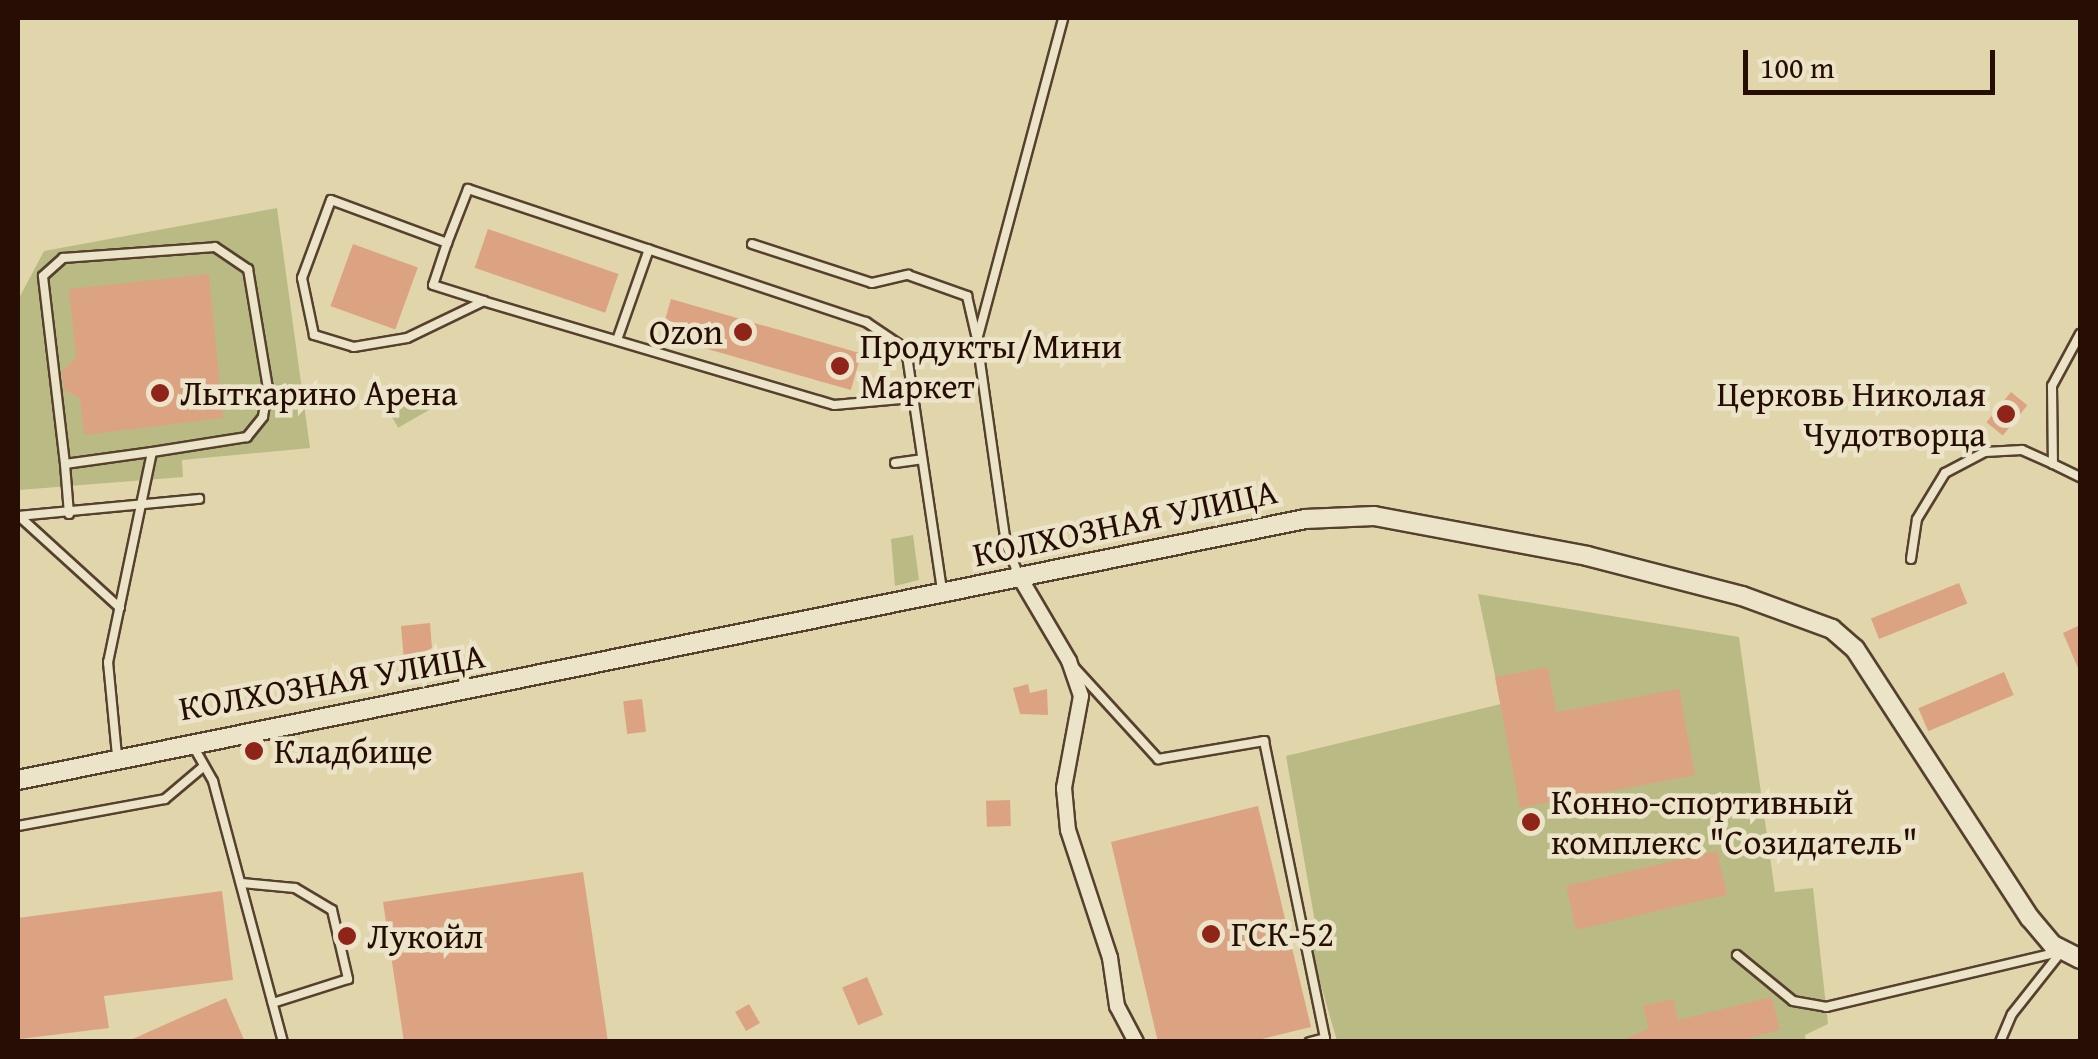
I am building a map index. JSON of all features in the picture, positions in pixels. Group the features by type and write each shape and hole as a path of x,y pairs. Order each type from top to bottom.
{"street":[{"name":"КОЛХОЗНАЯ УЛИЦА","path":"18,780 190,740 1305,519 1374,516 1587,556 1810,618 1855,649 2030,918 2062,951 2080,960"},
{"path":"1018,576 1069,661 1081,696 1064,788 1068,830 1110,958 1117,1006 1136,1042"}],"lane":[{"path":"977,340 1063,18"},
{"path":"912,398 834,406 433,285 468,189 866,322 906,349 942,594"},
{"path":"448,243 331,200 302,278 314,334 354,347 407,338 484,300"},
{"path":"752,244 872,282 908,276 967,296 977,340 1006,544 1018,576"},
{"path":"65,464 247,437 263,417 268,388 248,269 215,247 63,258 43,276 69,514"},
{"path":"617,340 649,249"},
{"path":"2053,464 2052,386 2080,334"},
{"path":"1911,559 1917,519 1945,473 1985,452 2022,450 2080,477"},
{"path":"117,756 108,662 152,452"},
{"path":"894,463 922,459"},
{"path":"18,516 198,499"},
{"path":"18,516 120,608"},
{"path":"1069,661 1158,759 1264,741 1325,1038 1310,1042"},
{"path":"190,740 204,766 242,882 283,1042"},
{"path":"18,826 134,808 177,790 204,766"},
{"path":"177,790 178,804"},
{"path":"242,882 296,888 332,910 348,979 274,1003"},
{"path":"1737,955 1793,1000 1826,1008 2062,951"},
{"path":"2000,1042 2012,1014 2062,951"}],"green space":[{"name":"Лыткарино Арена","path":"277,208 310,448 182,460 183,477 19,490 18,300 44,251"},
{"path":"418,384 432,408 398,428 384,404"},
{"path":"913,535 919,580 895,586 891,539"},
{"name":"Конно-спортивный комплекс \"Созидатель\"","path":"1478,594 1739,637 1775,892 1813,888 1828,1024 1805,1035 1806,1042 1337,1041 1306,933 1315,922 1286,756 1501,704"}],"building":[{"path":"488,229 618,274 605,313 475,268"},
{"path":"353,244 418,268 395,330 330,306"},
{"path":"209,274 223,418 84,435 80,398 64,390 62,372 76,357 69,289"},
{"path":"671,299 861,354 851,390 661,336"},
{"name":"Церковь Николая Чудотворца","path":"2011,392 2027,405 2003,436 1986,422"},
{"path":"1959,583 1967,603 1879,639 1871,619"},
{"path":"430,623 432,648 404,661 401,626"},
{"path":"2080,625 2080,673 2063,633"},
{"path":"1548,667 1556,712 1679,689 1695,775 1520,808 1495,677"},
{"path":"2004,672 2014,695 1928,731 1918,708"},
{"path":"1028,684 1030,693 1047,689 1048,715 1020,714 1013,688"},
{"path":"642,699 646,732 627,734 623,701"},
{"path":"1010,800 1011,826 987,827 986,801"},
{"name":"ГСК-52","path":"1258,806 1311,1027 1250,1042 1158,1042 1111,842"},
{"path":"1717,851 1727,895 1576,930 1566,886"},
{"path":"583,872 608,1042 404,1042 383,902"},
{"path":"222,891 233,980 104,996 109,1028 20,1039 18,918"},
{"path":"867,977 883,1015 858,1025 842,988"},
{"path":"1772,997 1780,1030 1733,1042 1618,1042 1649,1029 1643,1006 1673,999 1678,1020"},
{"path":"226,998 245,1042 126,1042 182,1017"},
{"path":"749,1004 760,1023 746,1031 735,1012"}],"place":[{"name":"Ozon","path":"743,332"},
{"name":"Продукты/Мини Маркет","path":"840,366"},
{"name":"Лыткарино Арена","path":"160,393"},
{"name":"Церковь Николая Чудотворца","path":"2006,414"},
{"name":"Кладбище","path":"254,751"},
{"name":"Конно-спортивный комплекс \"Созидатель\"","path":"1531,822"},
{"name":"ГСК-52","path":"1211,934"},
{"name":"Лукойл","path":"347,936"}]}
